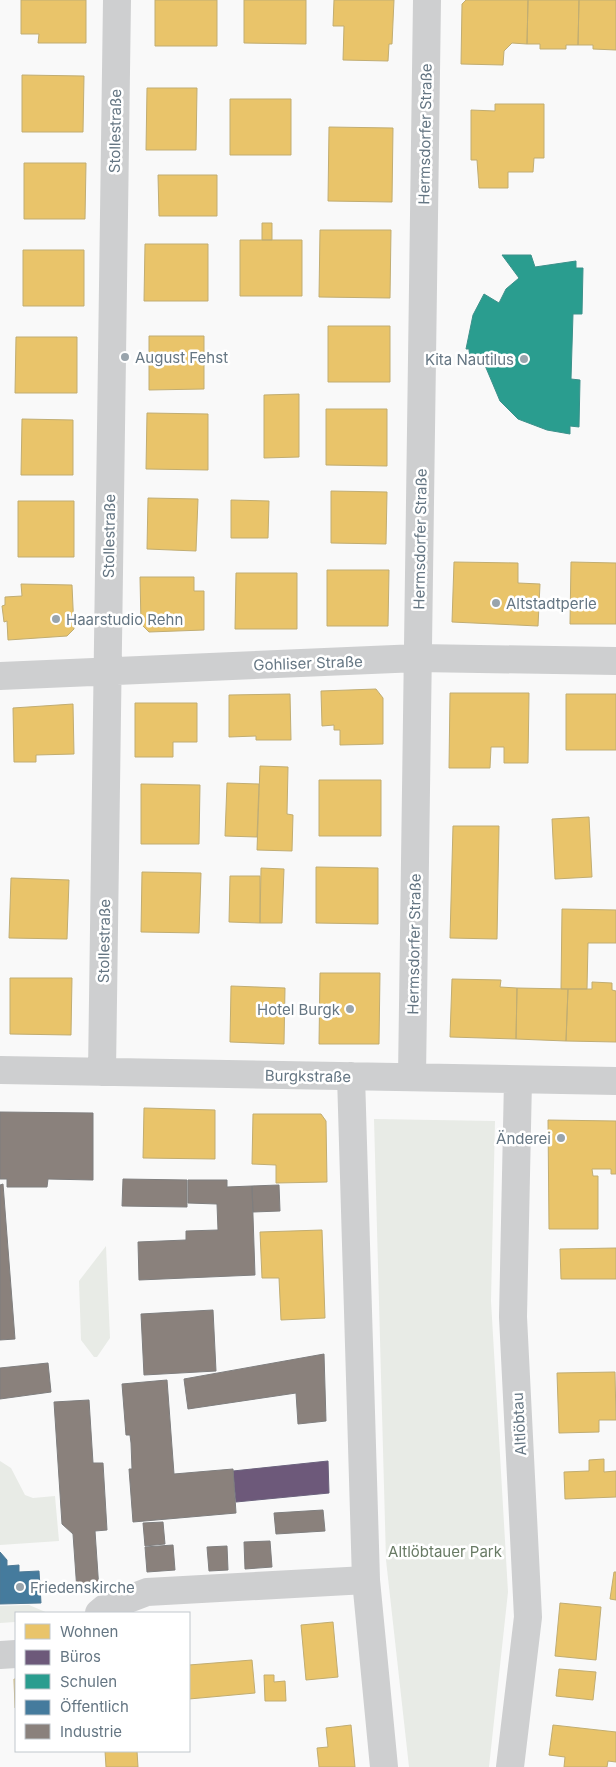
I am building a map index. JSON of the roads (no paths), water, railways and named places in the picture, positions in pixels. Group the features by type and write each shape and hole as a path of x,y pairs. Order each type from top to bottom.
{"street":[{"name":"Stollestraße","path":"102,1072 117,0"},
{"name":"Hermsdorfer Straße","path":"412,1077 427,0"},
{"name":"Gohliser Straße","path":"0,676 418,658 616,661"},
{"name":"Burgkstraße","path":"0,1070 616,1082"},
{"path":"351,1076 366,1580 384,1767"},
{"name":"Altlöbtau","path":"510,1767 528,1618 513,1317 518,1080"},
{"path":"100,1612 147,1592 366,1580"},
{"path":"0,1655 15,1654"}],"place":[{"name":"August Fehst","path":"125,357"},
{"name":"Kita Nautilus","path":"524,359"},
{"name":"Altstadtperle","path":"496,603"},
{"name":"Haarstudio Rehn","path":"56,619"},
{"name":"Hotel Burgk","path":"350,1009"},
{"name":"Änderei","path":"561,1138"},
{"name":"Friedenskirche","path":"20,1587"}],"park label":[{"name":"Altlöbtauer Park","path":"445,1551"}]}
